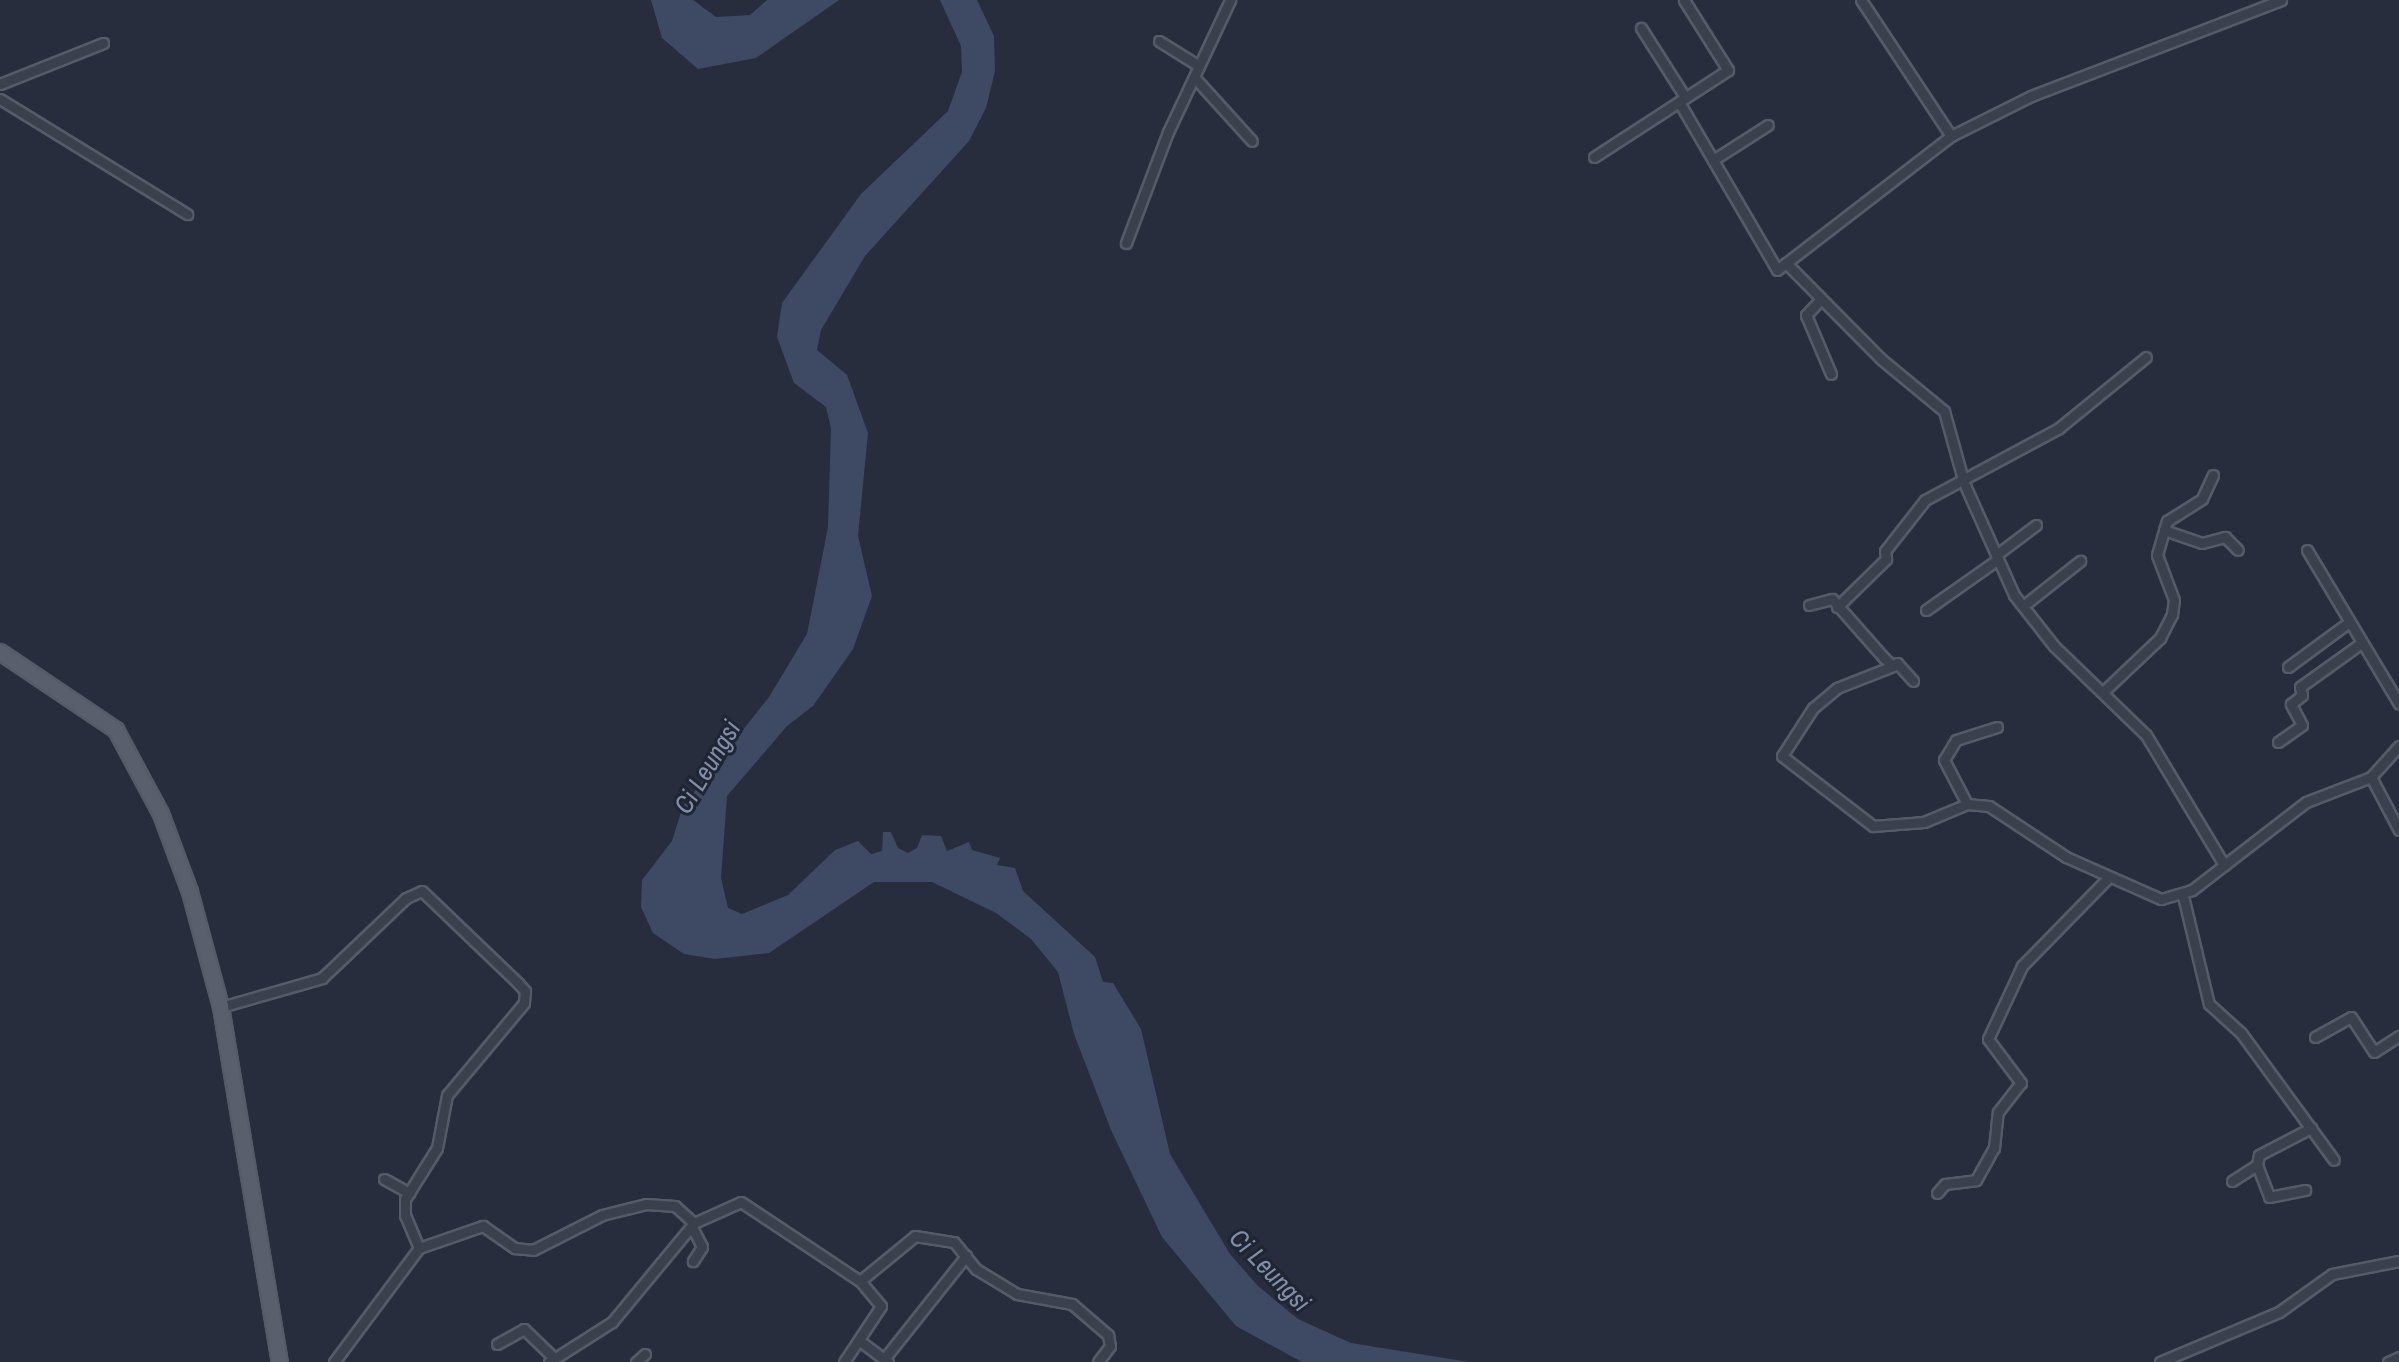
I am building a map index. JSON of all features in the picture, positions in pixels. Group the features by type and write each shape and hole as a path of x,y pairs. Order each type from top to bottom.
{"main road":[{"path":"0,652 88,707 127,744 157,803 190,892 221,1007 280,1362"}],"street":[{"path":"1126,243 1194,77 1230,0"},
{"path":"1594,157 1729,67 1684,0"},
{"path":"1861,0 1951,136"},
{"path":"1641,28 1777,270 1951,136 2022,100 2281,0"},
{"path":"1159,41 1199,66"},
{"path":"0,84 103,43"},
{"path":"1194,77 1252,141"},
{"path":"0,99 187,214"},
{"path":"1713,160 1768,125"},
{"path":"1786,263 1881,359 1944,411 1964,483 1996,558 2023,606 2054,646 2146,735 2224,865"},
{"path":"1821,299 1806,315 1831,374"},
{"path":"1837,607 1886,559 1888,546 1925,500 1964,483 2059,428 2146,357"},
{"path":"2103,692 2160,638 2172,614 2174,600 2157,555 2164,530 2167,521 2202,499 2213,475"},
{"path":"1926,610 2036,525"},
{"path":"2164,530 2202,543 2225,537 2238,550"},
{"path":"2307,550 2360,644 2399,704"},
{"path":"2023,606 2080,561"},
{"path":"1809,605 1827,597 1893,666"},
{"path":"2288,667 2348,623"},
{"path":"2278,742 2302,725 2291,704 2302,695 2300,687 2360,644"},
{"path":"1913,681 1897,663 1837,688 1813,708 1783,752 1843,807 1873,826 1894,827 1943,816 1967,804 1989,806 2012,818 2041,842 2109,877 2161,899 2183,896 2306,802 2371,777 2399,746"},
{"path":"1967,804 1944,760 1956,740 1997,727"},
{"path":"2371,777 2399,830"},
{"path":"1937,1193 1945,1184 1976,1180 1994,1148 1998,1112 2021,1083 1988,1039 2022,966 2109,877"},
{"path":"221,1007 322,978 406,898 422,891 518,983 524,1003 447,1095 437,1148 409,1193 405,1215 419,1248"},
{"path":"2183,896 2209,1004 2241,1033 2334,1160"},
{"path":"2315,1037 2351,1017 2374,1052 2399,1036"},
{"path":"2305,1190 2269,1197 2257,1165 2259,1155 2311,1128"},
{"path":"2232,1181 2257,1165"},
{"path":"384,1179 409,1193"},
{"path":"497,1344 524,1329 551,1360 612,1322 693,1225 741,1202 860,1281 881,1306 844,1362"},
{"path":"334,1362 419,1248 483,1226 515,1248 533,1250 602,1215 646,1204 675,1206 693,1225 702,1247 693,1261"},
{"path":"860,1281 915,1236 954,1242 976,1269 1024,1297 1072,1304 1108,1335 1110,1346 1098,1362"},
{"path":"860,1341 886,1360 966,1256"},
{"path":"2160,1362 2279,1312 2332,1274 2399,1261"},
{"path":"636,1362 645,1354"},
{"path":"2388,1362 2399,1357"}],"water":[{"path":"651,0 693,0 716,17 750,15 767,0 839,0 756,58 698,69 662,38"},
{"path":"940,0 977,0 994,36 995,71 986,108 969,141 865,256 821,330 817,350 847,375 868,433 858,536 872,596 853,649 813,706 787,726 727,796 721,878 728,908 742,914 788,895 835,850 858,841 871,854 882,851 883,832 891,832 898,848 908,853 917,848 922,835 941,836 947,851 969,842 972,850 1000,858 997,865 1015,868 1023,891 1095,957 1103,982 1113,983 1141,1029 1170,1154 1230,1254 1258,1286 1298,1319 1351,1343 1469,1362 1302,1362 1236,1326 1162,1237 1111,1130 1074,1034 1058,972 1031,939 996,913 932,882 874,882 769,953 715,959 684,954 653,933 641,907 642,880 672,841 683,806 769,697 807,634 828,527 831,428 826,407 794,383 777,337 782,303 861,194 948,111 962,72 961,46"}],"water label":[{"name":"Ci Leungsi","path":"707,767"},
{"name":"Ci Leungsi","path":"1270,1270"}]}
